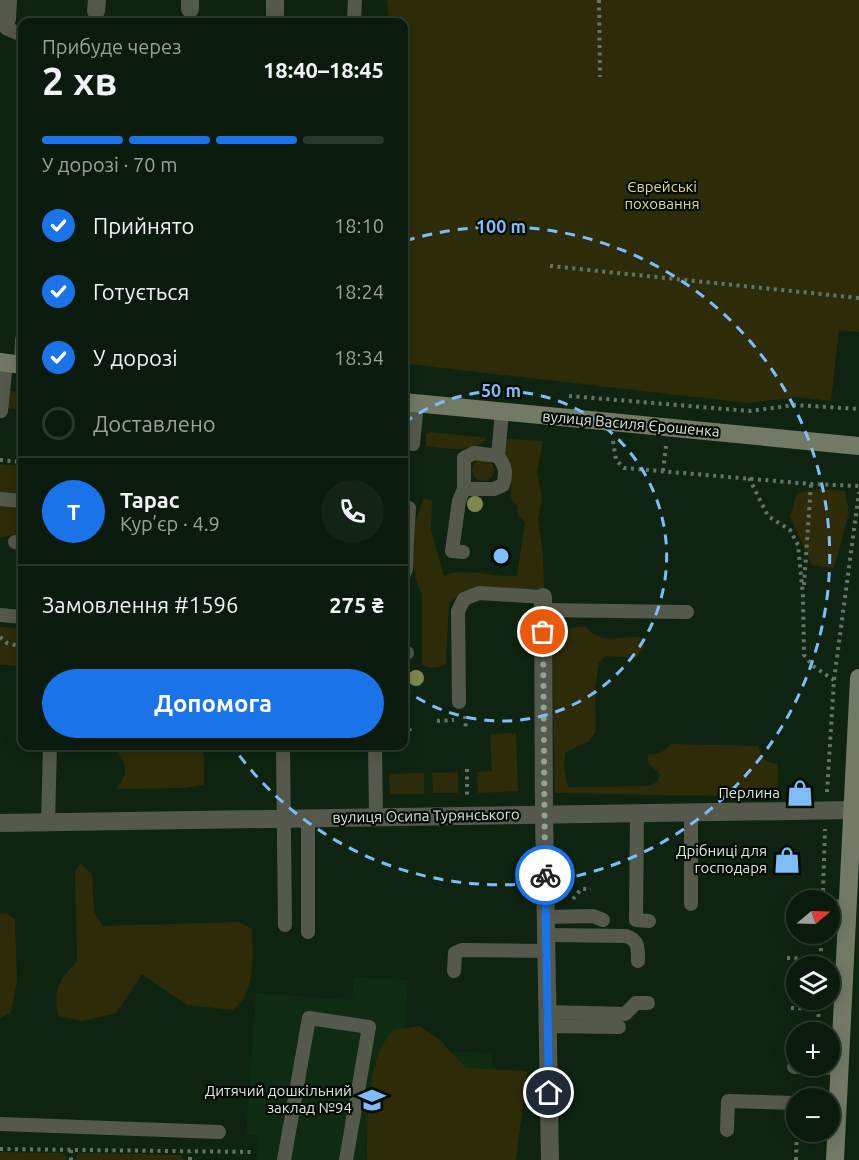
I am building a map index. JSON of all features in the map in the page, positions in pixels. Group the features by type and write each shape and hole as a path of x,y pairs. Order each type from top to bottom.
{"street":[{"path":"6,24 8,0"},
{"path":"275,0 275,18"},
{"name":"вулиця Василя Єрошенка","path":"410,403 859,446"},
{"path":"543,604 550,1160"},
{"path":"840,1050 859,678"},
{"name":"вулиця Осипа Турянського","path":"0,823 853,810"},
{"path":"835,1142 835,1160"}],"lane":[{"path":"354,18 355,0"},
{"path":"6,24 18,32"},
{"path":"1,411 12,363 18,349"},
{"path":"410,403 413,444"},
{"path":"464,489 494,489 503,485 506,475 505,465 498,456 502,412"},
{"path":"463,552 452,551 459,501 464,489 464,458 474,453 498,456"},
{"path":"0,499 18,501"},
{"path":"408,516 409,508"},
{"path":"462,709 458,611 464,598 479,593 543,604 687,612"},
{"path":"0,615 18,617"},
{"path":"48,822 50,750"},
{"path":"283,750 285,925"},
{"path":"375,750 380,816"},
{"path":"380,816 383,750"},
{"path":"637,813 636,920 649,921"},
{"path":"691,813 691,904"},
{"path":"308,818 308,932"},
{"path":"840,907 848,907"},
{"path":"546,916 593,916 603,920"},
{"path":"454,971 455,953 462,950 626,936 634,938 638,946 638,962"},
{"path":"547,1019 626,1014 636,1003 648,1003"},
{"path":"284,1160 309,1018 369,1027 346,1160"},
{"path":"547,1019 619,1026"},
{"path":"727,1130 728,1101 786,1103"},
{"path":"0,1124 219,1132"}],"path":[{"path":"599,0 600,77"},
{"path":"550,266 859,298"},
{"path":"566,396 750,411 794,405 859,409"},
{"path":"613,441 616,460 624,468 859,486"},
{"path":"663,471 666,445"},
{"path":"0,460 18,462"},
{"path":"748,477 768,516 790,530 798,545 803,596 804,656 813,666 834,680"},
{"path":"803,596 812,484"},
{"path":"0,637 7,643 18,646"},
{"path":"462,709 466,730"},
{"path":"408,726 410,726 410,732"},
{"path":"467,769 468,802"},
{"path":"566,904 575,899 581,889 591,889"},
{"path":"796,1160 797,1142"},
{"path":"0,1149 252,1152"},
{"path":"71,1150 71,1160"},
{"path":"190,1152 190,1160"}],"shaded area":[{"name":"Дитячий дошкільний заклад №94","path":"354,977 408,980 403,1050 492,1053 492,1065 496,1066 496,1160 257,1160 258,1135 246,1135 256,993 352,1000"}],"green space":[{"name":"Єврейські поховання","path":"387,0 859,0 859,332 839,330 831,401 798,397 747,403 408,364 408,18 389,18"},
{"path":"0,390 18,392 18,409 0,407"},
{"path":"430,432 487,438 474,447 466,449 442,448 426,446 426,434"},
{"path":"507,439 543,441 537,471 542,498 538,519 543,556 544,589 471,590 449,602 446,664 434,668 422,665 422,595 416,580 411,555 413,528 424,498 432,501 431,530 444,576 451,573 469,572 517,576 525,522 517,514 518,507 511,498 511,470 505,452"},
{"path":"479,459 487,459 494,466 494,474 487,481 479,481 472,474 472,466"},
{"path":"0,464 18,466 18,536 0,538"},
{"path":"819,489 845,491 849,513 834,568 812,565 790,517 797,493"},
{"path":"586,626 591,632 605,638 644,638 644,648 636,658 606,656 599,662 595,688 596,731 589,741 565,753 564,768 568,787 649,786 657,782 660,774 648,763 648,754 661,752 671,744 759,746 764,759 778,764 777,797 555,793 552,645 566,630"},
{"path":"0,627 18,629 18,666 0,665"},
{"path":"516,733 518,791 478,793 477,772 492,771 490,734"},
{"path":"117,750 203,750 204,785 183,788 116,789 125,772"},
{"path":"458,772 458,793 433,793 432,773"},
{"path":"424,773 424,794 390,794 389,774"},
{"path":"81,864 92,874 94,912 103,926 239,922 252,929 252,973 241,1002 233,1010 187,1005 142,974 116,1013 82,1021 58,1016 56,998 59,985 77,961 75,871"},
{"path":"6,913 15,920 17,981 11,1012 0,1018 0,914"},
{"path":"419,1026 441,1041 466,1068 527,1071 516,1160 367,1160 370,1090 380,1049 393,1030"},
{"path":"0,1152 62,1153 67,1160 0,1160"},
{"path":"83,1153 181,1155 185,1160 76,1160 77,1155"}],"way so far":[{"path":"543,632 545,875"}],"place":[{"name":"Перлина","path":"800,793"},
{"name":"Дрібниці для господаря","path":"787,860"},
{"name":"Дитячий дошкільний заклад №94","path":"372,1100"}],"route":[{"path":"545,875 549,1093"}]}
